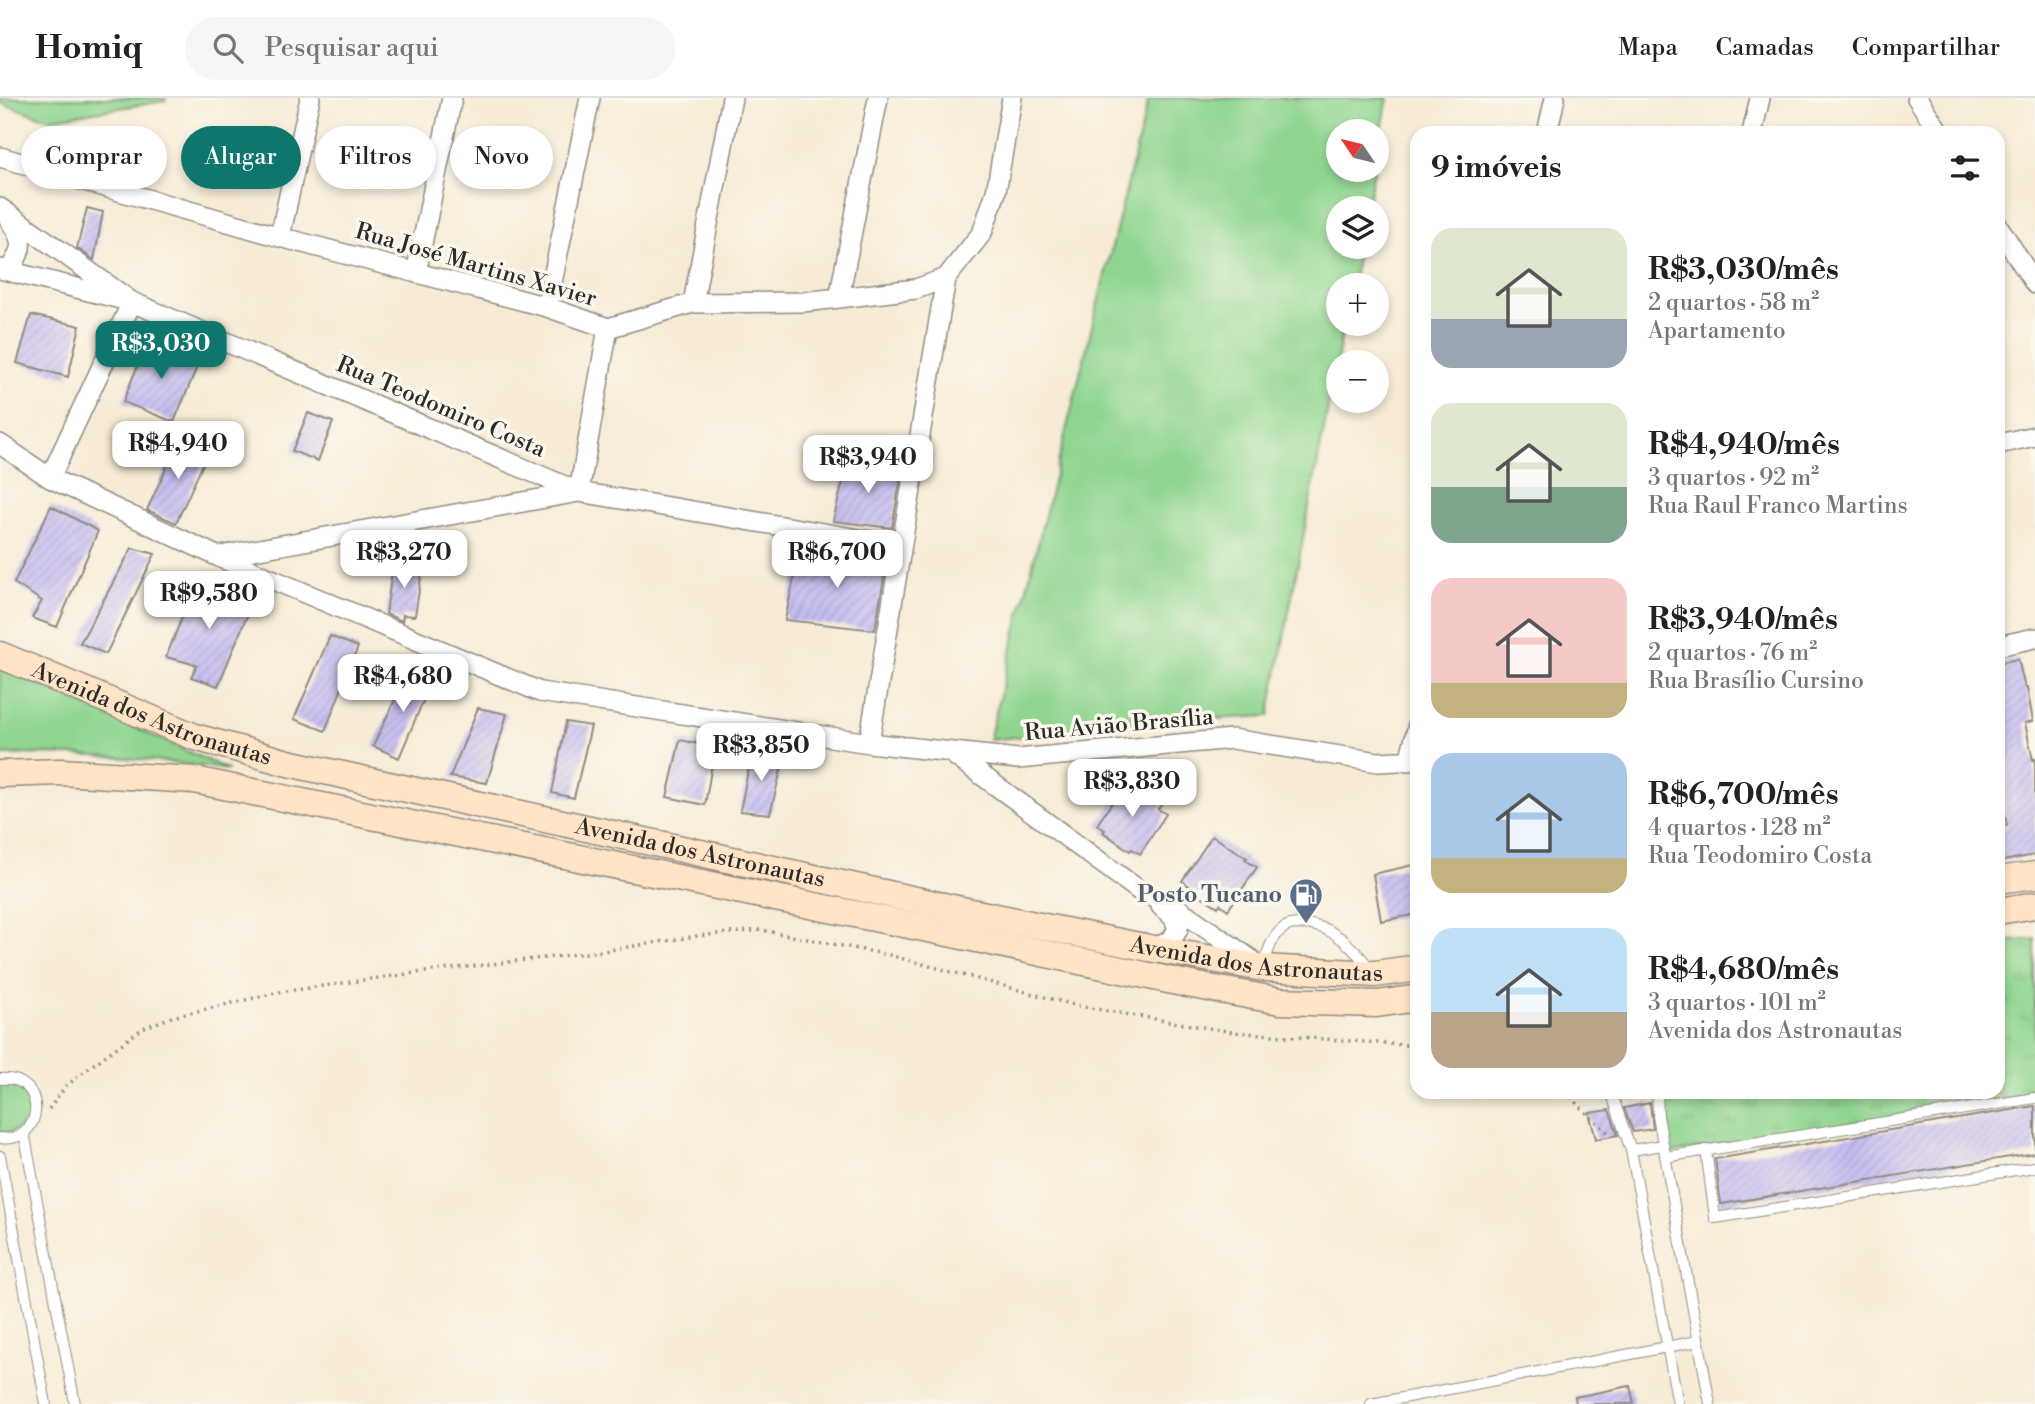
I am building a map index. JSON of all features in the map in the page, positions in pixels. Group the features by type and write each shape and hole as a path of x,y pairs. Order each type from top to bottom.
{"main road":[{"name":"Avenida dos Astronautas","path":"0,655 195,737 288,763 1149,948 1263,968 1375,974 1410,969"},
{"name":"Avenida dos Astronautas","path":"0,774 61,772 194,780 1280,1001 1377,1004 1410,999"},
{"path":"2005,879 2035,875"},
{"path":"2005,910 2035,905"}],"street":[{"path":"280,237 310,98"},
{"path":"416,273 452,98"},
{"path":"547,307 590,98"},
{"path":"693,303 733,98"},
{"path":"839,299 878,98"},
{"path":"869,743 946,278 982,233 996,192 1012,98"},
{"path":"1549,126 1555,98"},
{"path":"1754,126 1760,98"},
{"path":"1917,98 1935,126"},
{"name":"Rua José Martins Xavier","path":"0,157 280,237 547,307 608,328 693,303 839,299 916,289 946,278"},
{"path":"1,209 15,229 21,244 19,256 4,270"},
{"name":"Rua Teodomiro Costa","path":"1,209 132,302 579,492 901,545"},
{"path":"2005,237 2035,284"},
{"path":"4,270 132,302 50,478"},
{"path":"219,557 579,492 608,328"},
{"path":"2005,442 2035,436"},
{"name":"Rua Avião Brasília","path":"0,444 50,478 219,557 540,692 869,743 1018,759 1232,739 1378,762 1410,760"},
{"path":"2005,644 2035,638"},
{"path":"949,751 1174,918 1178,929 1172,940 1166,945 1149,948"},
{"path":"1140,891 1180,910 1263,968"},
{"path":"1375,974 1410,963"}],"lane":[{"path":"1263,968 1269,948 1278,932 1291,923 1317,925 1337,934 1375,974"},
{"path":"0,1079 18,1081 29,1089 36,1102 31,1125 16,1137 0,1138"},
{"path":"1665,1157 2035,1098"},
{"path":"1613,1099 1631,1150 1678,1404"},
{"path":"1657,1099 1665,1157 1710,1404"},
{"path":"24,1132 75,1404"},
{"path":"1631,1150 1664,1145"},
{"path":"1706,1150 1715,1218 2035,1167"},
{"path":"0,1156 46,1404"},
{"path":"1371,1404 1698,1341"}],"path":[{"path":"35,1116 47,1111 66,1086 124,1042 144,1028 172,1017 280,992 603,951 697,936 761,930 889,956 1078,1006 1232,1032 1410,1045"},
{"path":"1573,1099 1631,1150"}],"green space":[{"path":"0,98 166,98 165,101 49,119 0,103"},
{"path":"1149,98 1388,98 1384,119 1326,119 1326,182 1372,182 1369,196 1326,196 1326,259 1357,259 1354,273 1326,273 1326,336 1342,336 1339,350 1326,350 1327,413 1269,716 1171,721 989,740"},
{"path":"0,667 229,770 115,757 0,755"},
{"path":"2035,939 2035,1093 2005,1098 2005,942"},
{"path":"0,1083 14,1086 24,1092 32,1109 30,1118 23,1126 14,1131 0,1133"},
{"path":"1665,1099 1999,1099 1666,1154"}],"building":[{"path":"87,208 103,212 94,260 77,248"},
{"path":"31,315 80,326 68,377 17,363"},
{"path":"148,340 200,360 174,422 123,402"},
{"path":"308,413 333,422 318,461 292,451"},
{"path":"179,440 208,453 176,523 147,510"},
{"path":"849,458 902,470 892,528 833,521"},
{"path":"51,506 98,531 57,627 32,618 42,601 14,583"},
{"path":"132,548 155,554 106,654 80,643"},
{"path":"800,551 842,555 843,551 887,560 875,630 785,620"},
{"path":"393,563 423,565 415,616 403,615 402,621 386,614"},
{"path":"198,578 252,604 218,686 191,677 197,665 166,657"},
{"path":"330,636 358,647 325,731 294,719"},
{"path":"2018,659 2033,721 2025,723 2033,760 2035,759 2035,855 2005,861 2007,826 2005,662"},
{"path":"409,670 432,680 399,758 373,746"},
{"path":"478,708 507,714 487,783 450,777"},
{"path":"566,722 591,726 574,798 552,793"},
{"path":"680,740 715,747 705,805 667,797"},
{"path":"752,751 784,758 770,814 740,811"},
{"path":"1125,783 1162,804 1158,809 1166,814 1140,854 1132,849 1130,851 1097,825"},
{"path":"1212,836 1257,867 1228,910 1220,904 1218,907 1182,881"},
{"path":"1410,866 1410,916 1381,921 1373,874"},
{"path":"1650,1103 1653,1129 1633,1132 1624,1108"},
{"path":"2035,1106 2035,1153 1721,1204 1715,1159"},
{"path":"1609,1110 1618,1135 1596,1139 1589,1113"},
{"path":"1630,1386 1634,1404 1576,1404 1575,1397"}],"place":[{"name":"Posto Tucano","path":"1306,925"}]}
